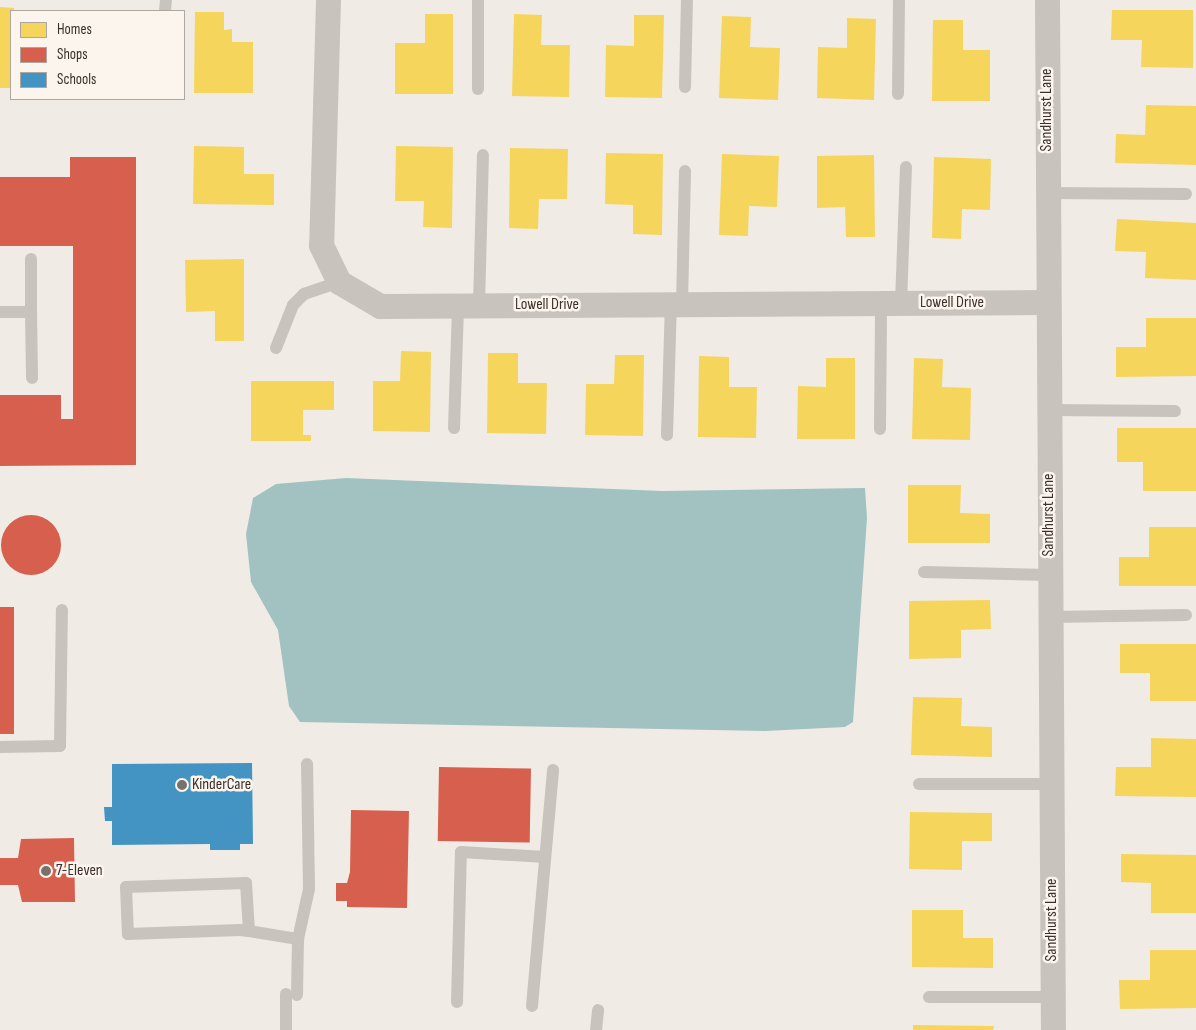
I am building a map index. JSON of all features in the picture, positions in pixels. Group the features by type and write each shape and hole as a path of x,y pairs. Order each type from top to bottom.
{"street":[{"path":"328,0 321,245 339,282"},
{"name":"Sandhurst Lane","path":"1047,0 1047,302 1053,1030"},
{"name":"Lowell Drive","path":"339,282 380,306 1047,302"}],"lane":[{"path":"478,0 478,89"},
{"path":"684,87 687,0"},
{"path":"898,94 899,0"},
{"path":"454,428 483,155"},
{"path":"880,430 891,303 906,166"},
{"path":"668,435 685,171"},
{"path":"1048,194 1186,194"},
{"path":"31,259 32,378"},
{"path":"276,348 293,305 304,294 339,282"},
{"path":"0,312 31,312"},
{"path":"1048,410 1174,411"},
{"path":"924,572 1049,575"},
{"path":"0,748 60,746 62,610"},
{"path":"1050,617 1186,616"},
{"path":"286,1030 298,938 309,889 308,764"},
{"path":"532,1006 553,770"},
{"path":"919,784 1051,784"},
{"path":"457,1002 461,852 545,857"},
{"path":"249,931 246,884 126,887 128,934 249,931 298,938"},
{"path":"929,997 1052,997"},
{"path":"596,1030 598,1010"}],"water":[{"path":"346,478 662,491 865,488 867,518 853,722 845,727 765,731 300,722 289,706 278,630 251,582 246,534 253,498 276,484"}],"building: Homes":[{"path":"0,7 14,8 14,10 10,10 10,88 0,88"},
{"path":"1112,10 1193,10 1193,68 1141,67 1142,40 1111,40"},
{"path":"195,12 224,12 224,30 232,29 232,42 253,42 253,93 194,93"},
{"path":"425,14 453,14 453,94 395,94 395,43 425,43"},
{"path":"514,14 542,15 541,45 570,45 569,97 512,96"},
{"path":"634,15 664,15 662,98 605,97 606,45 634,46"},
{"path":"722,16 751,17 750,47 780,48 778,100 719,98"},
{"path":"847,18 876,19 874,100 817,98 818,47 847,48"},
{"path":"933,20 963,20 963,50 990,50 990,101 932,101"},
{"path":"1146,105 1196,106 1196,165 1115,163 1116,134 1145,135"},
{"path":"194,146 244,147 244,174 274,174 274,205 193,204"},
{"path":"396,146 453,147 452,228 423,227 424,201 395,201"},
{"path":"510,148 568,149 567,199 539,199 538,229 509,228"},
{"path":"606,153 663,154 662,235 633,234 633,205 605,204"},
{"path":"722,154 779,156 777,207 749,206 748,236 719,235"},
{"path":"874,155 875,237 846,237 845,207 817,208 817,156"},
{"path":"934,157 991,159 990,210 962,209 961,239 932,238"},
{"path":"1117,219 1196,223 1196,280 1145,278 1146,252 1115,251"},
{"path":"244,259 244,341 215,341 215,311 186,312 185,260"},
{"path":"1146,318 1196,318 1196,376 1116,377 1116,347 1146,347"},
{"path":"401,351 431,352 430,432 373,431 373,381 400,381"},
{"path":"488,353 518,353 518,383 547,383 546,434 487,433"},
{"path":"615,355 644,355 643,436 585,435 586,384 614,384"},
{"path":"699,356 729,357 729,387 757,387 756,438 698,437"},
{"path":"826,358 855,358 855,439 797,439 798,386 826,387"},
{"path":"914,358 943,359 942,387 971,388 970,440 912,439"},
{"path":"251,381 334,381 334,410 303,410 303,435 311,435 311,441 251,441"},
{"path":"1117,428 1196,428 1196,491 1143,491 1143,462 1117,462"},
{"path":"908,485 961,485 960,513 990,514 990,543 908,543"},
{"path":"1149,527 1196,527 1196,586 1119,586 1119,557 1149,557"},
{"path":"990,600 991,629 961,630 961,658 909,659 909,601"},
{"path":"1120,644 1196,644 1196,701 1150,701 1150,673 1120,673"},
{"path":"913,697 962,698 961,726 992,727 992,757 911,755"},
{"path":"1151,738 1196,739 1196,797 1115,796 1116,767 1151,767"},
{"path":"910,812 992,813 992,841 962,841 962,870 909,869"},
{"path":"1121,854 1196,855 1196,913 1151,913 1151,883 1121,882"},
{"path":"912,910 963,910 963,938 993,938 993,968 912,967"},
{"path":"1150,950 1196,950 1196,1008 1120,1009 1119,980 1150,980"},
{"path":"913,1025 994,1026 993,1030 913,1030"}],"building: Shops":[{"path":"70,157 136,157 136,465 0,466 0,395 61,395 61,419 73,419 73,246 0,246 0,177 70,177"},
{"path":"25,515 37,515 48,520 56,528 61,539 59,557 48,570 37,575 25,575 14,570 6,562 1,551 1,539 6,528 14,520"},
{"path":"0,607 14,607 14,734 0,734"},
{"path":"439,767 531,769 530,843 438,841"},
{"path":"351,810 409,811 407,908 347,907 347,901 336,901 336,883 347,883 350,872"},
{"name":"7-Eleven","path":"74,838 75,902 22,902 18,885 0,885 0,858 18,858 21,839"}],"building: Schools":[{"name":"KinderCare","path":"252,763 253,844 240,844 240,850 210,850 210,844 112,845 112,821 105,821 104,807 112,807 112,764"}],"place":[{"name":"KinderCare","path":"182,785"},
{"name":"7-Eleven","path":"46,871"}]}
